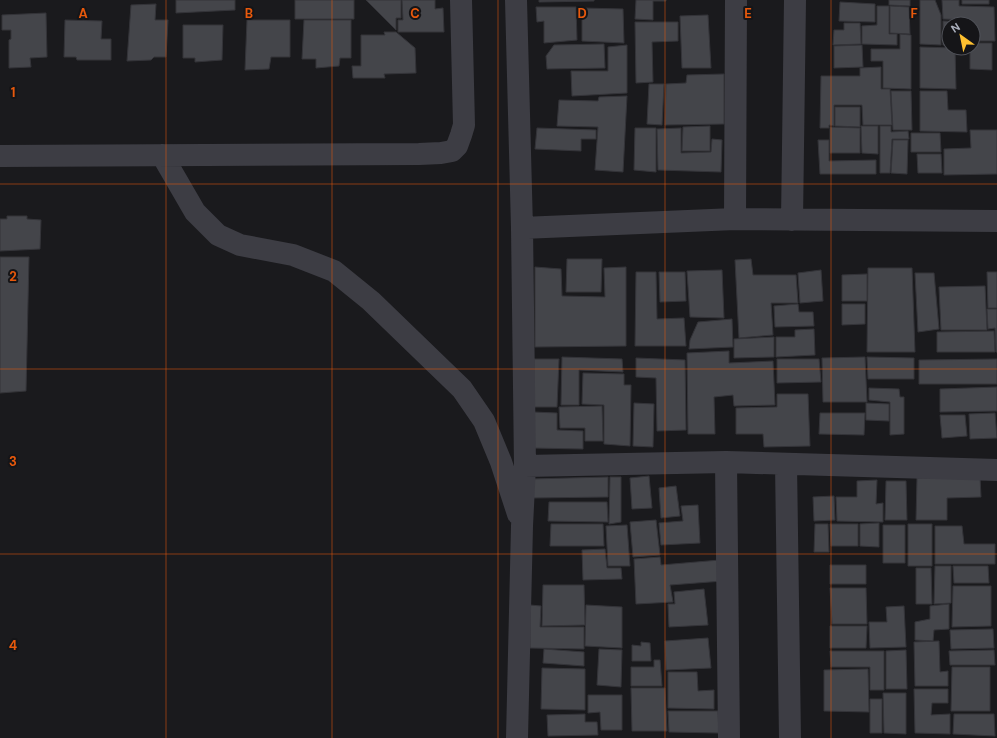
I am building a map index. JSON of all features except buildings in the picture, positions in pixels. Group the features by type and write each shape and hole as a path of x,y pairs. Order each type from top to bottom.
{"street":[{"path":"0,156 419,154 452,151 457,146 464,125 461,0"},
{"path":"516,0 522,228 525,466 522,526 517,738"},
{"path":"735,219 736,0"},
{"path":"792,220 795,0"},
{"path":"162,155 195,212 218,235 240,245 293,255 334,271 371,301 462,389 484,421 501,462 522,526"},
{"path":"522,228 735,219 997,222"},
{"path":"525,466 726,462 997,470"},
{"path":"726,462 729,738"},
{"path":"786,464 790,738"}]}
